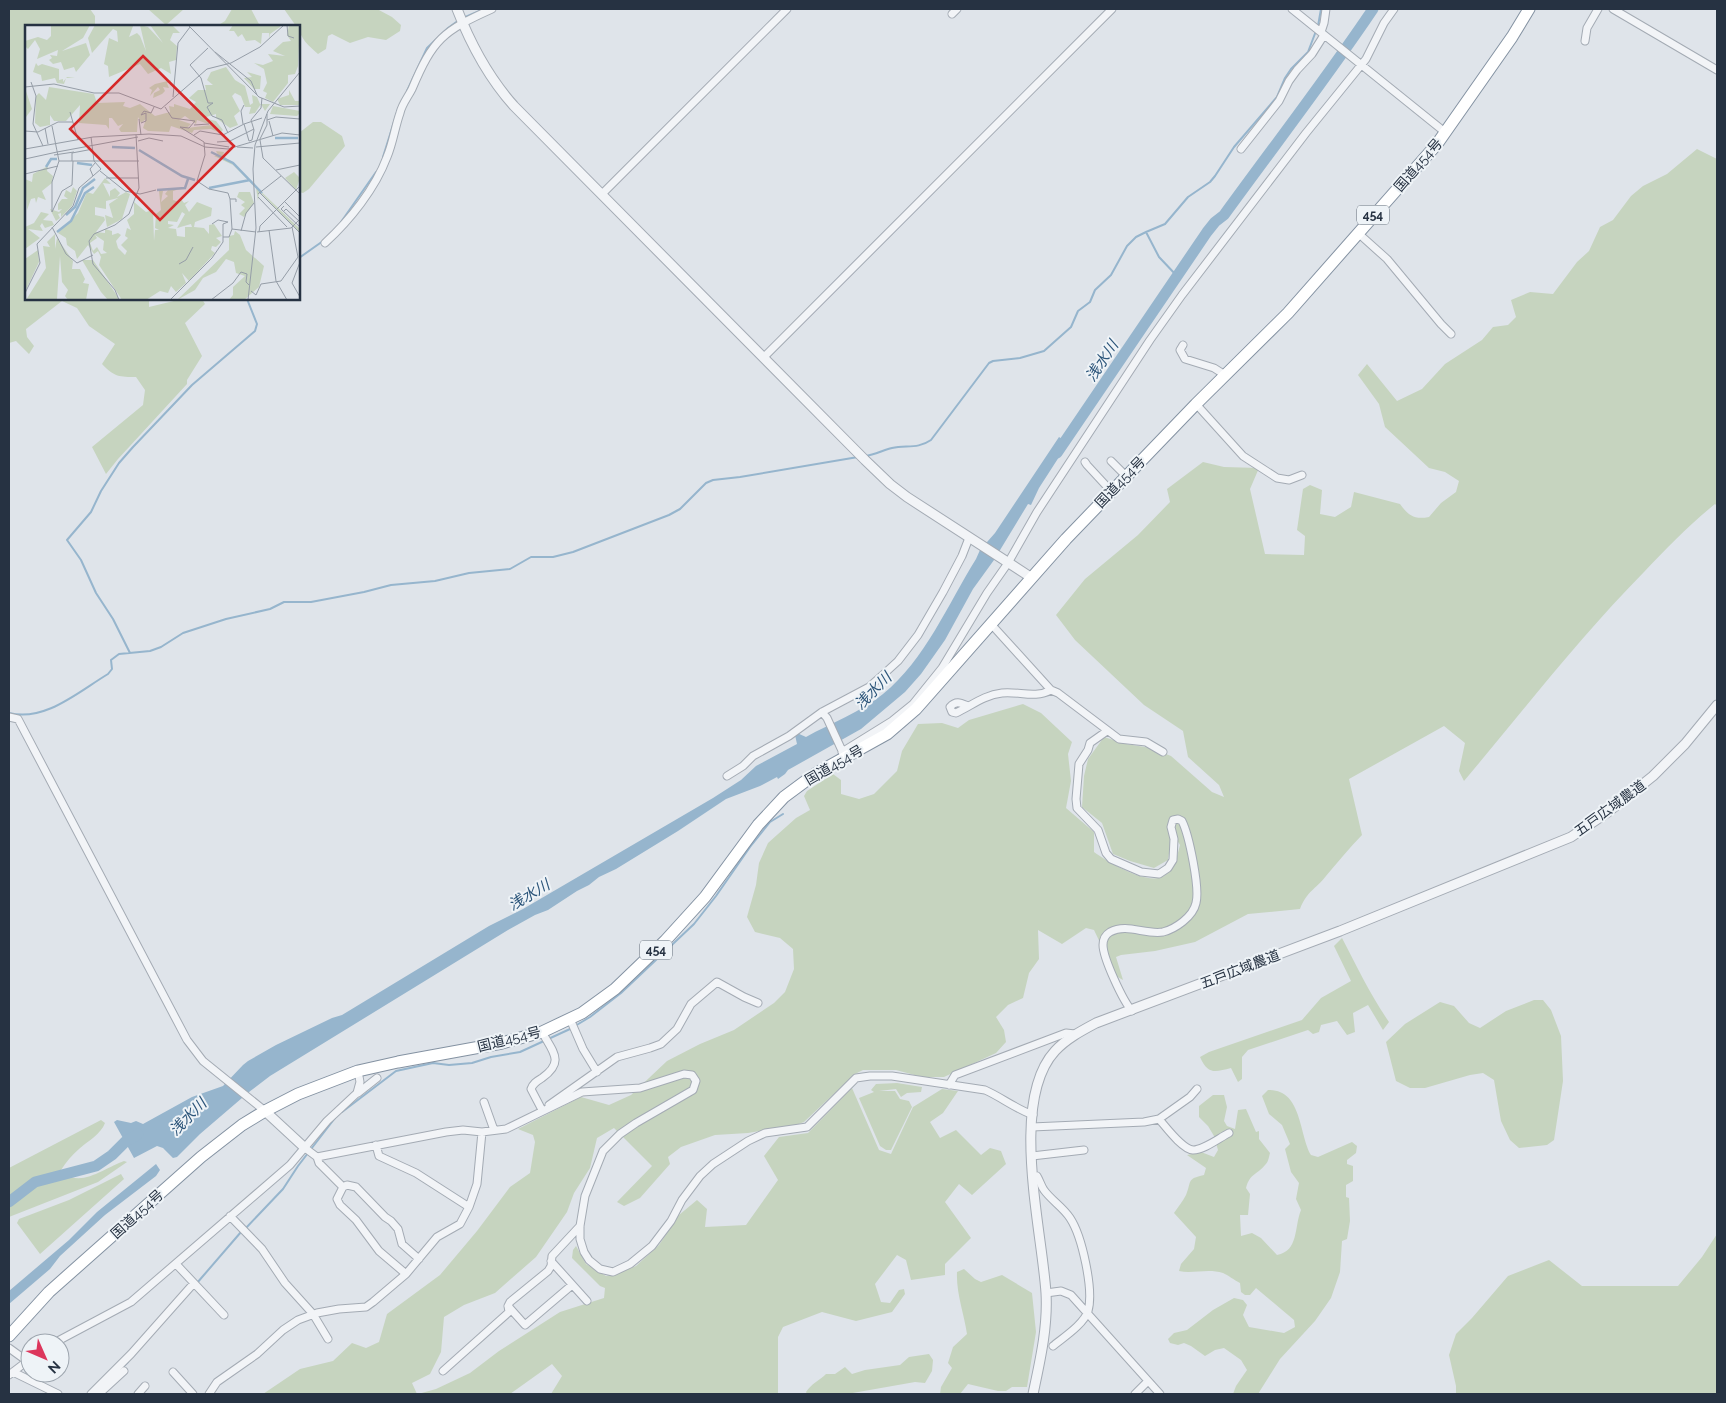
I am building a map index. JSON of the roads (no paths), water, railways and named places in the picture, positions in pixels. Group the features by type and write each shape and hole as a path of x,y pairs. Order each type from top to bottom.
{"highway":[{"name":"国道454号","path":"9,1336 49,1292 195,1162 221,1141 265,1111 298,1094 358,1071 502,1043 542,1032 570,1019 614,989 665,941 705,897 752,832 768,812 784,797 842,752 880,738 902,723 933,691 1111,491 1288,313 1446,133 1512,38 1529,9"}],"street":[{"path":"457,9 479,58 504,95 890,484 912,501 1032,578"},
{"path":"325,243 355,210 380,172 387,157 402,108 434,46 443,36 462,22 492,9"},
{"path":"602,194 788,9"},
{"path":"764,357 1112,9"},
{"path":"1292,9 1446,133"},
{"path":"1241,148 1279,101 1296,70 1312,54 1325,35 1326,9"},
{"path":"824,715 842,752 892,721 913,704 931,683 955,648 986,593 1037,512 1150,340 1182,295 1359,63 1366,58 1394,9"},
{"path":"1584,41 1587,28 1598,9"},
{"path":"1613,9 1717,70"},
{"path":"1358,233 1387,259 1451,334"},
{"path":"1183,345 1180,350 1185,359 1214,368 1225,375"},
{"path":"1196,404 1243,456 1277,478 1289,480 1302,475"},
{"path":"1111,461 1126,476"},
{"path":"1085,462 1111,491"},
{"path":"727,776 743,766 753,756 869,687 903,655 918,635 972,540"},
{"path":"991,624 1051,690 1058,693 1119,738 1134,742 1146,742 1162,752"},
{"path":"968,706 984,698 1001,693 1033,695 1043,694 1051,690"},
{"name":"五戸広域農道","path":"1033,1394 1046,1324 1046,1293 1034,1194 1032,1156 1034,1095 1045,1065 1055,1051 1075,1034 1096,1023 1340,931 1571,837 1608,812 1653,776 1685,744 1717,705"},
{"path":"9,717 18,719 187,1040 203,1060 250,1098 317,1157 319,1162 343,1187"},
{"path":"1107,731 1090,743 1079,764 1077,808 1098,830 1106,853 1111,859 1150,874 1158,874 1168,868 1173,860 1174,838 1172,827 1173,820 1178,818 1182,821 1191,847 1195,877 1196,904 1190,914 1173,929 1160,932 1123,929 1111,931 1105,936 1103,943 1109,964 1125,1004 1132,1011"},
{"path":"541,1112 617,1057 661,1044 677,1029 691,1004 717,982 744,997 758,1002"},
{"path":"570,1019 582,1049 597,1072"},
{"path":"541,1112 532,1089 533,1085 551,1072 555,1067 556,1059 542,1032"},
{"path":"948,1085 955,1075 1066,1033 1075,1034"},
{"path":"357,1093 360,1082 358,1071"},
{"path":"317,1157 446,1132 463,1130 482,1132 506,1129 582,1092 640,1088 684,1074 692,1075 696,1081 693,1090 636,1123 620,1134 603,1151 585,1196 580,1238 584,1252 590,1260 600,1269 613,1272 630,1264 652,1246 682,1200 700,1176 713,1164 748,1141 765,1133 807,1127 856,1078 892,1076 985,1090 1033,1115"},
{"path":"70,1334 131,1302 290,1165 327,1121 357,1093 377,1078"},
{"path":"1032,1127 1144,1122 1159,1119 1198,1089"},
{"path":"484,1102 494,1130"},
{"path":"1159,1119 1183,1145 1192,1150 1200,1149 1228,1133"},
{"path":"209,1394 217,1382 257,1354 283,1330 298,1320 313,1314 339,1309 366,1307 406,1274 437,1237 460,1224 470,1206 479,1170 482,1132"},
{"path":"376,1145 379,1156 416,1173 470,1206"},
{"path":"1032,1156 1084,1150"},
{"path":"1037,1176 1044,1190 1069,1216 1078,1231 1089,1286 1090,1300 1088,1312 1075,1328 1053,1346"},
{"path":"406,1274 379,1251 356,1220 340,1205 337,1199 343,1187 347,1185 356,1187 398,1229 402,1244 419,1259"},
{"path":"230,1216 262,1249 285,1283 313,1314 328,1339"},
{"path":"443,1372 509,1312 508,1306 510,1302 548,1271 551,1266 552,1256 580,1226"},
{"path":"551,1261 587,1301"},
{"path":"176,1264 224,1315"},
{"path":"91,1394 126,1360 194,1283"},
{"path":"508,1306 525,1325 572,1284"},
{"path":"1046,1293 1061,1291 1071,1295 1160,1394"},
{"path":"9,1348 20,1355"},
{"path":"99,1394 124,1371"},
{"path":"173,1372 193,1394"},
{"path":"11,1373 58,1394"},
{"path":"1135,1394 1148,1381"},
{"path":"138,1394 146,1386"}],"water":[{"path":"1059,437 1068,443 1039,488 1031,505 1028,504 994,560 973,589 945,640 921,674 905,692 861,729 788,770 778,779 777,777 760,786 726,799 616,869 599,877 548,910 508,930 270,1076 200,1134 177,1157 173,1158 163,1148 157,1146 134,1158 114,1122 117,1120 131,1123 136,1121 143,1124 192,1097 223,1086 248,1061 276,1045 342,1015 489,926 523,909 713,798 741,780 756,766 797,744 795,735 797,733 806,737 856,712 883,694 898,680 924,648 980,550 995,533"},
{"path":"156,1164 160,1170 156,1176 105,1215 60,1256 50,1269 9,1304 9,1291 69,1240 97,1212"}],"waterway":[{"path":"463,18 484,9"},
{"path":"1318,26 1321,9"},
{"name":"浅水川","path":"1057,453 1207,232 1224,215 1373,9"},
{"path":"407,91 427,48 459,20"},
{"path":"1177,276 1159,257 1146,232 1165,224 1188,197 1210,182 1234,147 1277,97 1291,69 1308,52 1316,31"},
{"path":"383,157 398,109"},
{"path":"341,222 376,172"},
{"path":"865,456 892,448 926,443 931,440 989,363 1020,358 1044,351 1071,327 1078,311 1090,302 1095,290 1111,275 1127,246 1136,237 1146,232"},
{"path":"300,257 323,241"},
{"path":"130,653 113,619 96,593 81,560 67,540 91,512 101,491 119,463 133,447 192,385 255,331 257,324 247,300"},
{"path":"9,713 22,715 35,713 61,704 108,674 112,669 111,660 119,654 150,651 161,647 183,633 226,619 270,609 284,602 311,602 391,585 435,581 469,573 510,569 531,557 553,557 573,552 669,515 680,509 706,483 713,480 858,457"},
{"path":"342,1112 396,1071 433,1063 449,1065 472,1063 491,1057 520,1052 570,1029 590,1017 621,993 694,924 770,822 783,814"},
{"path":"245,1229 283,1189 335,1118"},
{"path":"9,1202 35,1182 96,1166 112,1155 125,1142 138,1134"},
{"path":"197,1283 241,1232"},
{"path":"119,1371 128,1362"}]}
